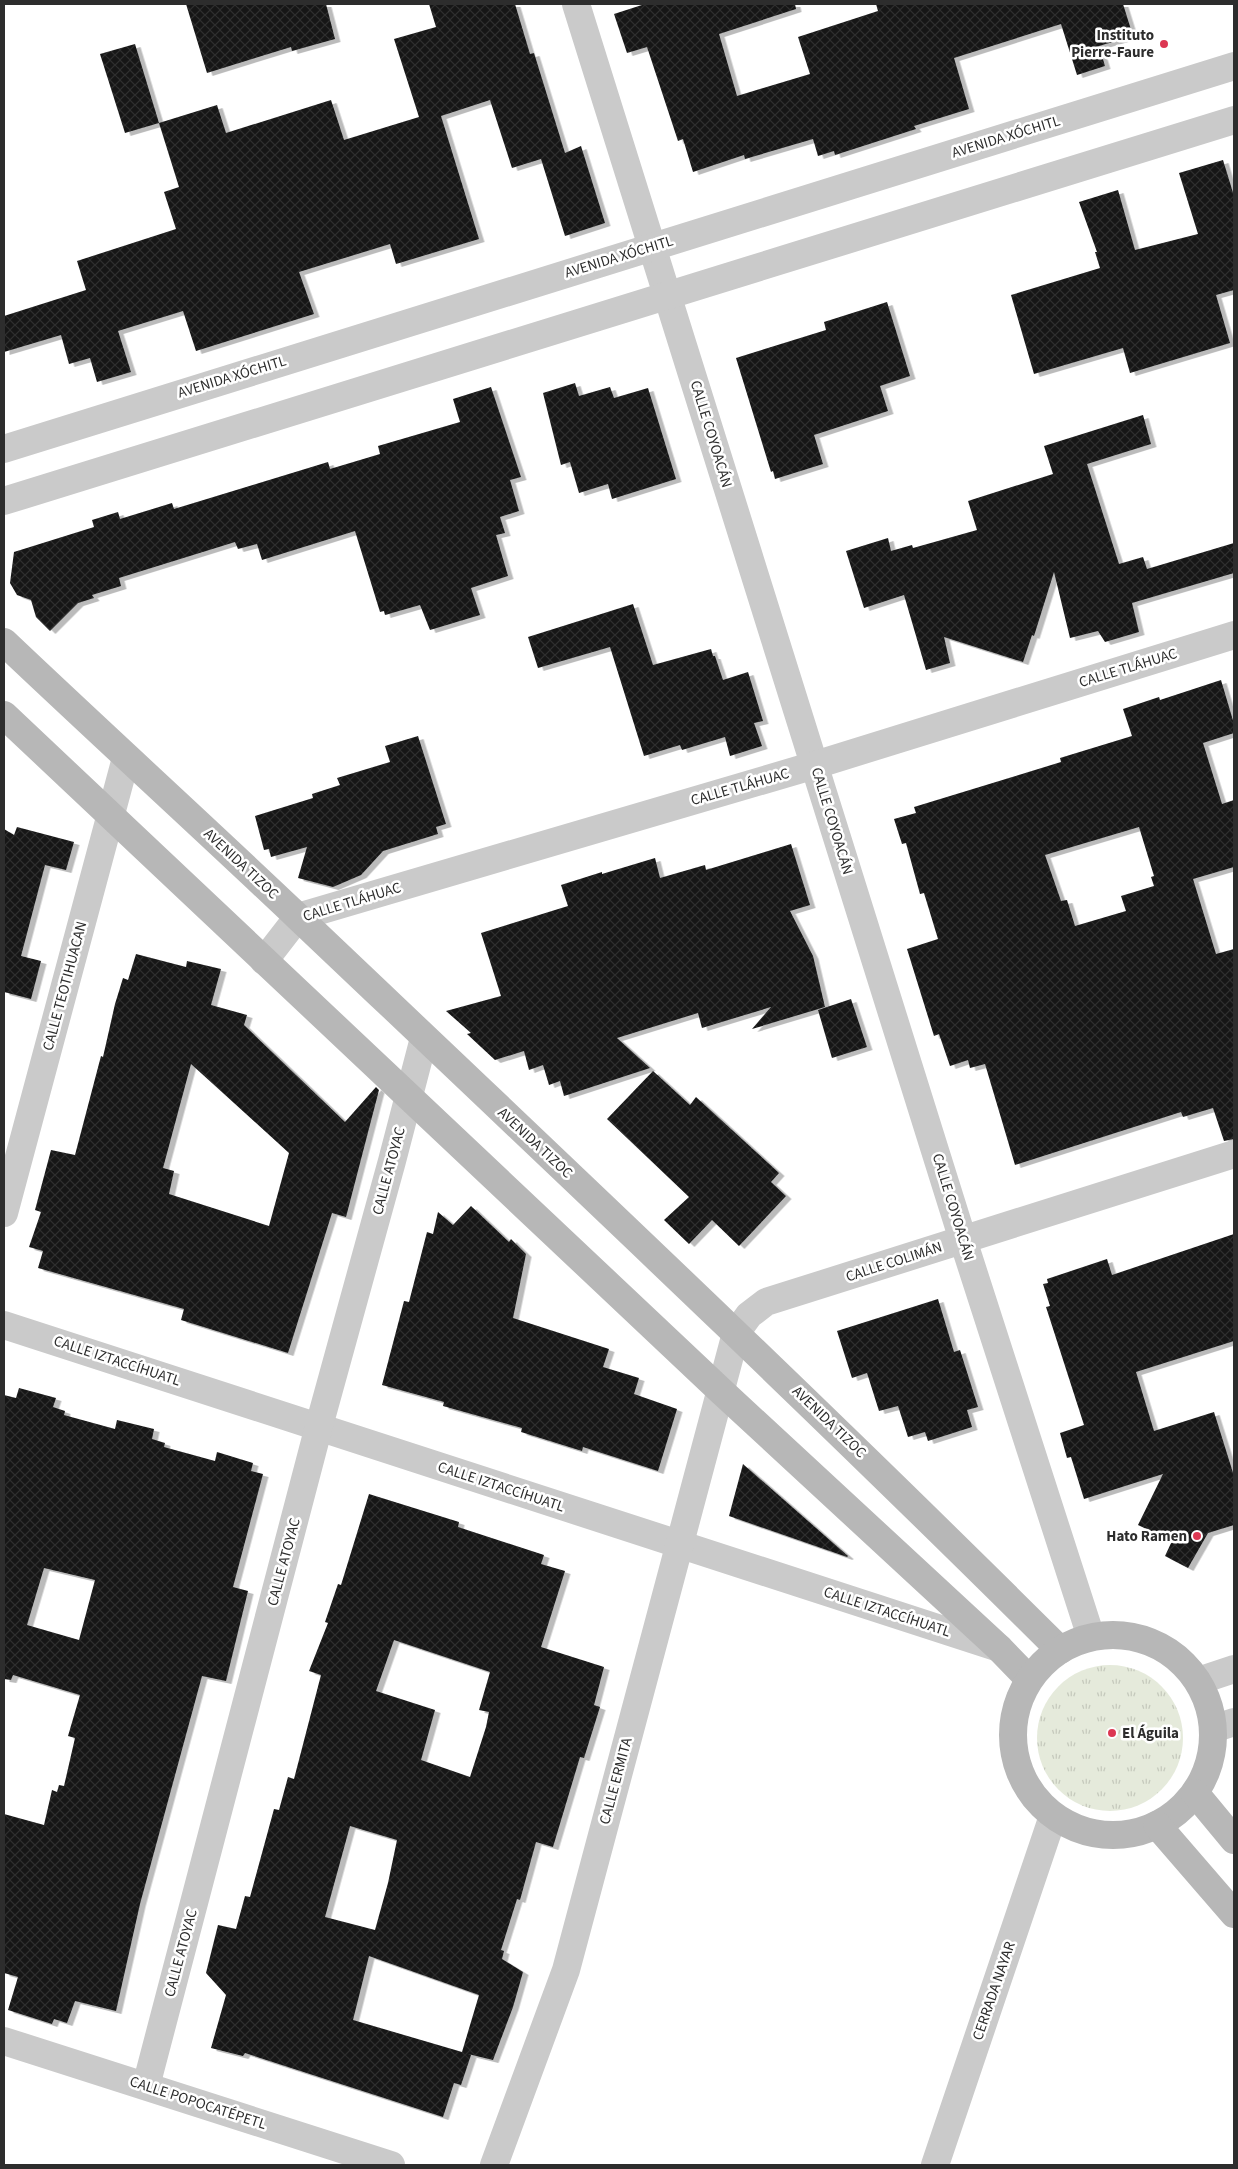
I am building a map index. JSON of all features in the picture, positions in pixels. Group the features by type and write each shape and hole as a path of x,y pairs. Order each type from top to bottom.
{"main road":[{"name":"AVENIDA TIZOC","path":"4,642 298,917 886,1476 1060,1650"},
{"path":"4,715 720,1391 999,1648 1029,1679"},
{"path":"1115,1635 1140,1639 1162,1648 1182,1663 1198,1682 1206,1696 1211,1712 1224,1726 1195,1794 1178,1811 1157,1825 1137,1832 1115,1836 1093,1834 1072,1827 1053,1816 1037,1802 1024,1784 1016,1764 1013,1749 1013,1720 1018,1699 1029,1679 1043,1663 1060,1650 1091,1637 1115,1635"},
{"path":"1195,1794 1234,1840"},
{"path":"1157,1825 1234,1914"}],"street":[{"name":"CALLE COYOACÁN","path":"576,4 963,1240 1091,1637"},
{"name":"AVENIDA XÓCHITL","path":"4,449 1234,66"},
{"path":"4,501 1234,120"},
{"name":"CALLE TLÁHUAC","path":"264,961 298,917 815,765 1234,636"},
{"name":"CALLE TEOTIHUACAN","path":"4,1213 126,758"},
{"name":"CALLE ATOYAC","path":"146,2086 319,1426 424,1038"},
{"name":"CALLE COLIMÁN","path":"720,1391 736,1333 749,1315 766,1302 1234,1154"},
{"name":"CALLE IZTACCÍHUATL","path":"4,1325 319,1426 679,1546 999,1648"},
{"name":"CALLE ERMITA","path":"494,2165 566,1970 720,1391"},
{"path":"1198,1682 1234,1669"},
{"name":"CERRADA NAYAR","path":"935,2165 1053,1816"},
{"name":"CALLE POPOCATÉPETL","path":"4,2041 392,2165"}],"green space":[{"path":"1110,1665 1138,1670 1162,1686 1178,1710 1183,1738 1178,1766 1162,1790 1138,1806 1110,1811 1082,1806 1058,1790 1042,1766 1037,1738 1042,1710 1058,1686 1082,1670"}],"building":[{"path":"186,4 326,4 335,39 292,51 291,47 207,73"},
{"path":"429,4 515,4 530,54 534,53 565,153 581,146 605,223 565,236 541,159 512,168 490,100 441,116 479,239 396,264 390,244 299,272 314,314 196,351 183,311 118,331 131,372 97,382 90,358 69,364 61,335 4,352 4,316 86,290 77,261 176,229 164,192 179,187 159,123 217,105 226,133 331,100 344,140 419,117 394,39 436,27"},
{"path":"645,4 795,4 796,9 719,34 737,96 810,74 798,37 878,11 876,4 1123,4 1133,36 1099,46 1105,66 1077,75 1061,24 954,58 969,109 914,126 916,129 835,155 834,151 818,156 813,139 745,159 744,155 693,172 683,139 678,141 647,47 627,53 614,14"},
{"path":"135,44 159,123 125,133 100,54"},
{"path":"1223,160 1234,196 1234,290 1216,295 1230,343 1130,373 1123,348 1034,374 1011,295 1100,268 1095,252 1097,252 1079,202 1118,190 1135,250 1198,234 1179,173"},
{"path":"887,302 910,376 880,386 888,411 814,435 823,464 775,479 773,471 771,472 736,358 826,330 824,322"},
{"path":"575,383 579,396 610,387 614,398 648,388 676,479 612,499 608,484 579,493 570,462 561,465 543,393"},
{"path":"491,387 521,477 510,480 519,511 500,517 505,533 496,535 508,576 471,588 480,615 430,630 420,605 385,615 384,611 380,612 355,531 262,560 257,544 238,549 235,542 119,578 121,586 92,595 94,598 78,603 50,631 36,617 31,600 17,595 10,583 14,552 94,527 92,520 118,512 120,519 172,503 174,509 328,462 330,469 380,454 378,446 460,422 453,399"},
{"path":"1143,415 1151,444 1087,464 1119,564 1143,557 1147,569 1234,543 1234,573 1132,603 1139,632 1105,642 1098,631 1070,638 1054,572 1034,636 1032,635 1023,662 944,637 950,663 926,670 904,595 864,608 846,551 888,538 891,551 912,545 913,548 977,530 968,501 1053,474 1044,446"},
{"path":"633,604 653,665 711,649 723,680 748,672 763,721 754,723 762,746 730,756 725,737 682,750 680,745 644,756 610,647 538,668 528,637"},
{"path":"1221,680 1234,724 1234,733 1203,743 1222,804 1234,800 1234,867 1193,879 1216,954 1234,949 1234,1139 1224,1141 1213,1108 1183,1117 1181,1112 1015,1165 985,1064 970,1068 968,1060 950,1066 939,1034 934,1036 907,949 938,939 924,893 920,894 906,843 902,844 894,819 916,813 914,807 1061,762 1060,758 1132,736 1123,709 1159,697 1160,700","holes":["1139,827 1154,876 1151,877 1154,886 1121,896 1126,911 1075,926 1067,900 1061,901 1045,855"]},
{"path":"418,736 446,824 436,827 438,834 383,851 361,875 333,887 298,878 307,847 271,857 269,849 264,850 255,816 313,798 312,794 340,785 337,778 390,762 385,746"},
{"path":"17,827 74,842 66,870 45,865 21,956 41,961 31,999 4,992 4,829 14,835"},
{"path":"791,844 810,905 790,911 813,956 825,1007 752,1029 771,1007 702,1028 698,1013 617,1038 650,1068 564,1096 560,1081 549,1085 543,1065 529,1070 524,1051 495,1060 467,1034 471,1033 446,1011 501,996 481,933 568,906 561,885 655,858 660,878 705,865 706,870"},
{"path":"136,954 186,967 187,961 221,969 211,1005 247,1015 244,1025 345,1122 376,1087 379,1090 346,1217 332,1213 288,1353 181,1320 184,1309 38,1268 43,1251 29,1247 41,1212 35,1210 51,1150 75,1155 101,1056 103,1057 115,1004 123,978 128,980","holes":["191,1064 289,1153 269,1226 169,1194 174,1171 163,1168"]},
{"path":"851,999 867,1047 832,1058 818,1010"},
{"path":"653,1071 690,1105 696,1097 779,1173 771,1182 786,1196 739,1246 712,1220 689,1244 664,1220 689,1197 607,1119"},
{"path":"471,1206 509,1242 511,1239 526,1254 513,1318 609,1349 603,1367 639,1378 634,1394 677,1409 658,1471 583,1447 582,1451 521,1432 522,1428 443,1406 444,1402 382,1385 404,1301 409,1302 427,1232 433,1234 438,1212 453,1225"},
{"path":"1234,1234 1234,1341 1136,1372 1154,1431 1214,1412 1234,1476 1234,1525 1208,1533 1188,1568 1165,1556 1172,1541 1138,1525 1163,1474 1084,1499 1071,1457 1067,1458 1060,1433 1084,1425 1046,1307 1050,1306 1043,1284 1048,1283 1047,1279 1107,1259 1112,1275"},
{"path":"938,1299 954,1352 960,1350 978,1407 967,1410 972,1427 928,1441 925,1432 908,1437 898,1406 879,1411 867,1373 852,1378 837,1331"},
{"path":"19,1388 56,1398 53,1407 65,1411 64,1415 115,1429 117,1420 154,1429 152,1439 165,1443 164,1447 215,1461 217,1452 253,1463 251,1471 263,1474 233,1587 248,1591 226,1681 202,1676 140,1904 116,2011 75,2001 67,2023 54,2019 52,2024 8,2010 18,1977 4,1973 4,1814 44,1825 52,1790 57,1792 59,1785 64,1786 75,1738 68,1736 80,1695 13,1675 11,1680 4,1679 4,1395 16,1398","holes":["44,1568 95,1580 79,1640 27,1625"]},
{"path":"743,1464 848,1556 729,1516"},
{"path":"369,1494 459,1522 458,1527 544,1555 541,1564 565,1571 541,1647 604,1667 594,1705 600,1707 584,1758 580,1757 553,1847 536,1842 520,1900 517,1899 501,1950 504,1951 502,1959 523,1972 513,2007 493,2060 468,2054 471,2055 461,2085 454,2083 443,2117 245,2053 243,2056 211,2048 226,1995 206,1973 218,1925 236,1929 245,1896 250,1897 274,1809 279,1810 288,1777 294,1779 321,1675 309,1671 328,1623 325,1622 338,1584 341,1585","holes":["394,1640 490,1672 479,1710 489,1712 470,1777 421,1760 435,1710 376,1691","350,1826 397,1840 375,1930 325,1917","369,1956 479,1995 462,2052 353,2020"]}],"place":[{"name":"Instituto Pierre-Faure","path":"1164,44"},
{"name":"Hato Ramen","path":"1197,1536"},
{"name":"El Águila","path":"1112,1733"}]}
